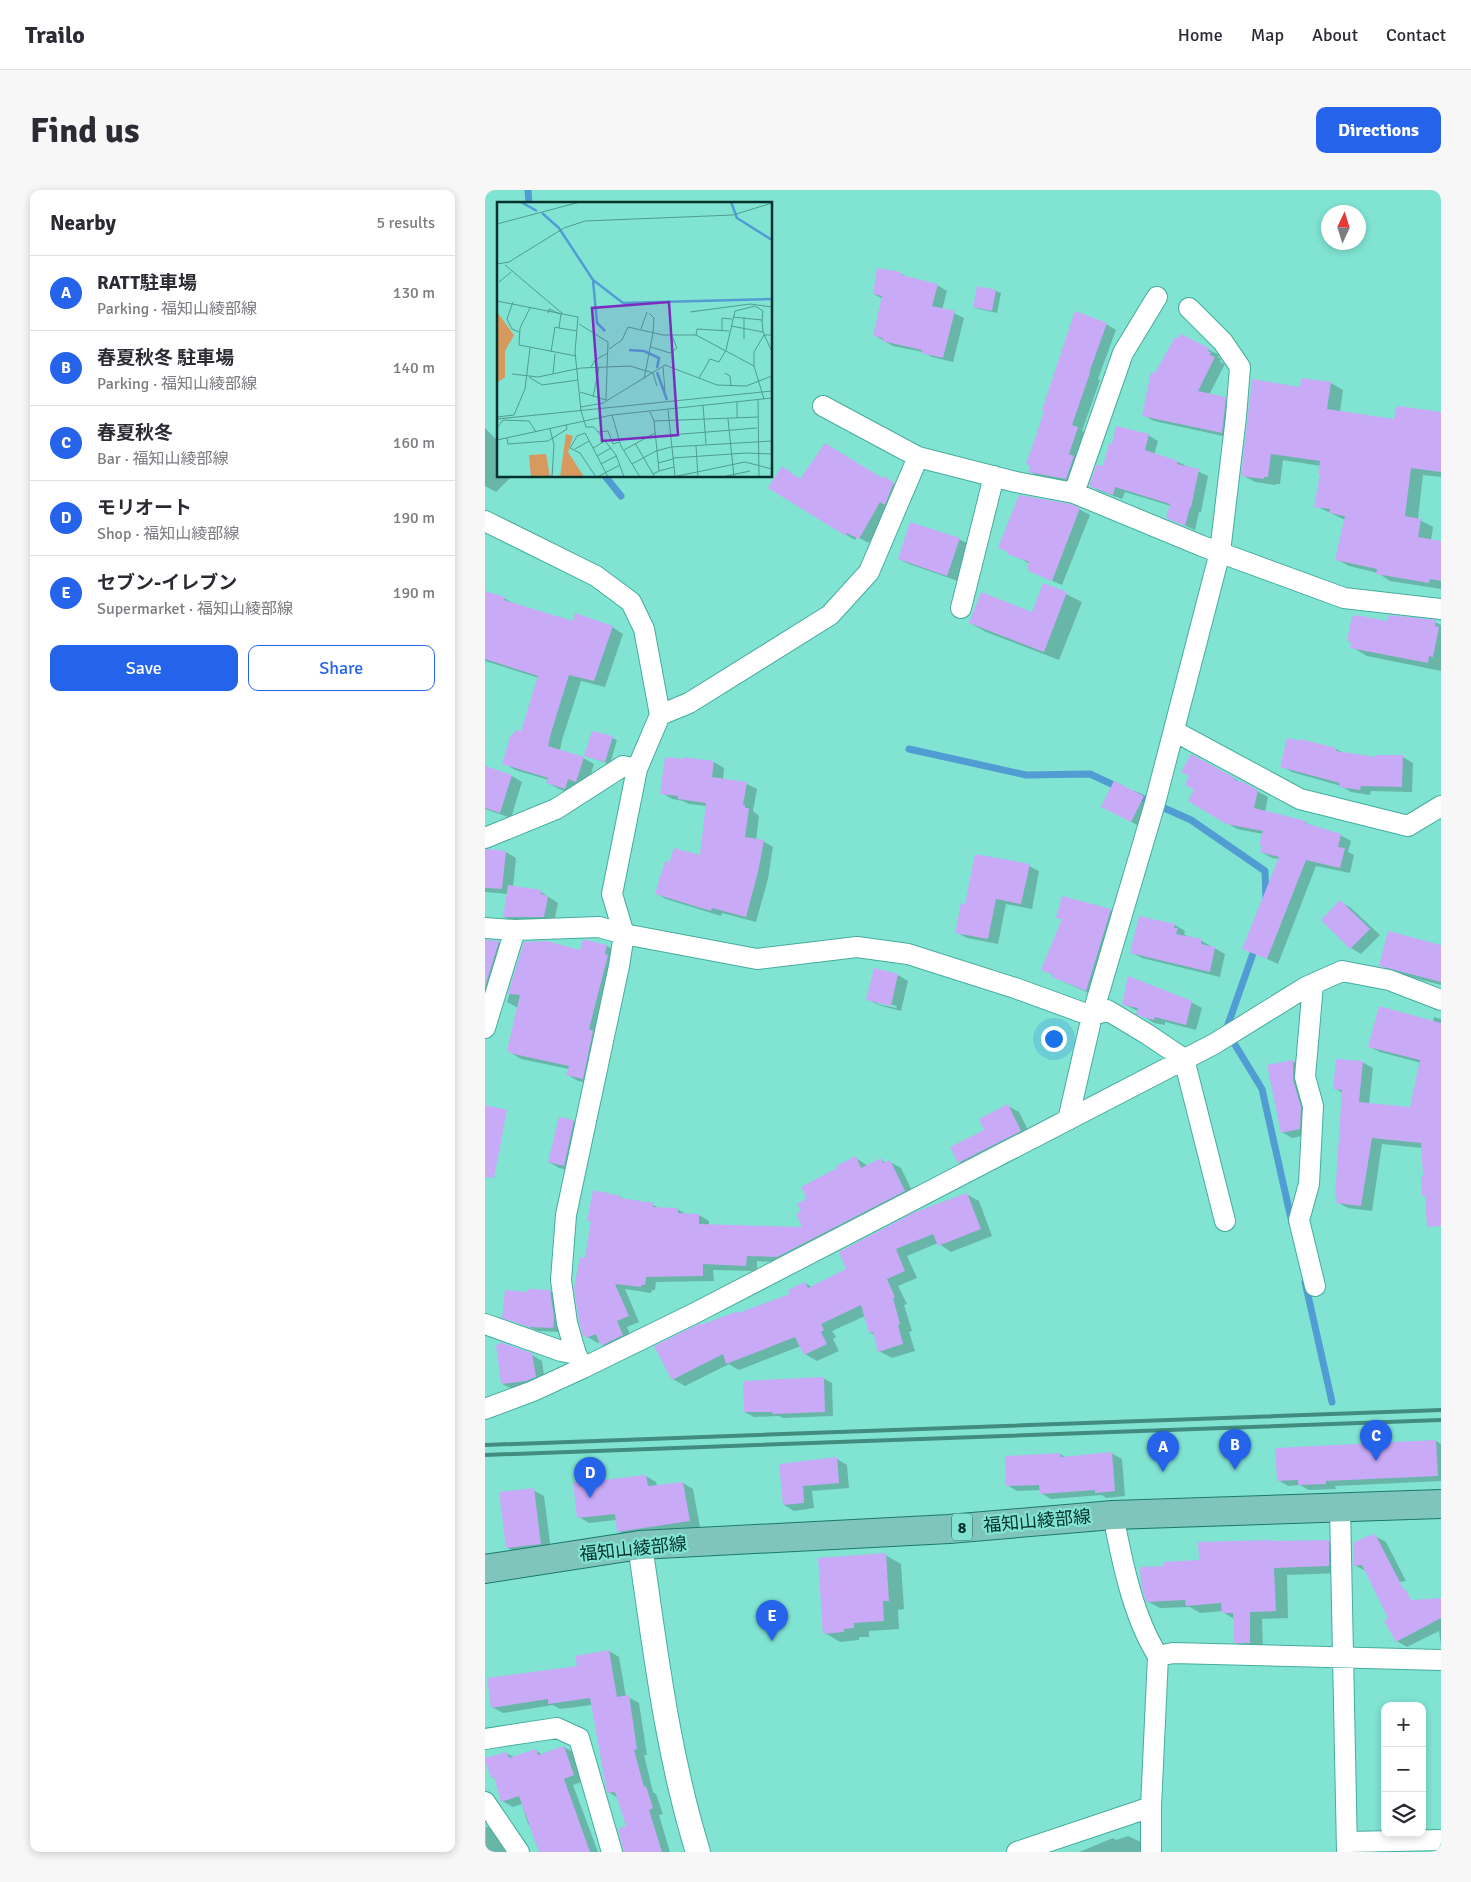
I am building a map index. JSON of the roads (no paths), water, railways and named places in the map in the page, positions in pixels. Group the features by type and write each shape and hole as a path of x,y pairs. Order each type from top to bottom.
{"main road":[{"name":"福知山綾部線","path":"485,1569 640,1545 949,1528 1113,1515 1441,1504"}],"street":[{"path":"1074,493 1123,353 1157,296"},
{"path":"1068,1120 1092,1016 1155,803 1220,552 1240,367 1223,342 1189,308"},
{"path":"823,406 918,457 993,476 1074,493 1202,546 1344,598 1441,609"},
{"path":"660,715 698,698 830,615 869,572 918,457"},
{"path":"961,608 993,476"},
{"path":"485,521 596,576 631,602 644,629 660,715 637,769 612,894 624,934 619,966 566,1215 561,1280 567,1323 580,1361"},
{"path":"1174,731 1300,799 1408,826 1441,806"},
{"path":"485,838 556,809 623,766 637,769"},
{"path":"485,928 515,930 599,927 624,934 757,959 857,947 908,954 1015,988 1092,1016 1107,1010 1184,1059 1225,1221"},
{"path":"485,1028 515,930"},
{"path":"485,1409 533,1391 580,1361 706,1308 1214,1044 1313,984 1342,971 1389,980 1441,1000"},
{"path":"1313,984 1305,1077 1313,1106 1309,1184 1299,1220 1315,1286"},
{"path":"485,1324 561,1351 580,1361"},
{"path":"1340,1507 1347,1847 1441,1840"},
{"path":"1113,1515 1121,1560 1147,1638 1158,1656 1151,1807 1151,1852"},
{"path":"640,1545 668,1731 686,1813 698,1852"},
{"path":"1158,1656 1173,1653 1441,1660"},
{"path":"485,1739 557,1728 579,1738 612,1852"},
{"path":"485,1802 519,1852"},
{"path":"1017,1852 1151,1807"}],"waterway":[{"path":"528,190 529,202"},
{"path":"607,478 621,496"},
{"path":"909,749 1026,775 1090,774 1120,788"},
{"path":"1135,795 1191,820 1265,871 1266,899"},
{"path":"1256,945 1226,1030 1262,1089 1292,1223"},
{"path":"1305,1282 1332,1402"}],"railway":[{"path":"485,1445 1441,1410"},
{"path":"485,1455 1441,1420"}],"place":[{"name":"春夏秋冬","path":"1376,1461"},
{"name":"春夏秋冬 駐車場","path":"1235,1470"},
{"name":"RATT駐車場","path":"1163,1472"},
{"name":"モリオート","path":"590,1498"},
{"name":"セブン-イレブン","path":"772,1641"}]}
